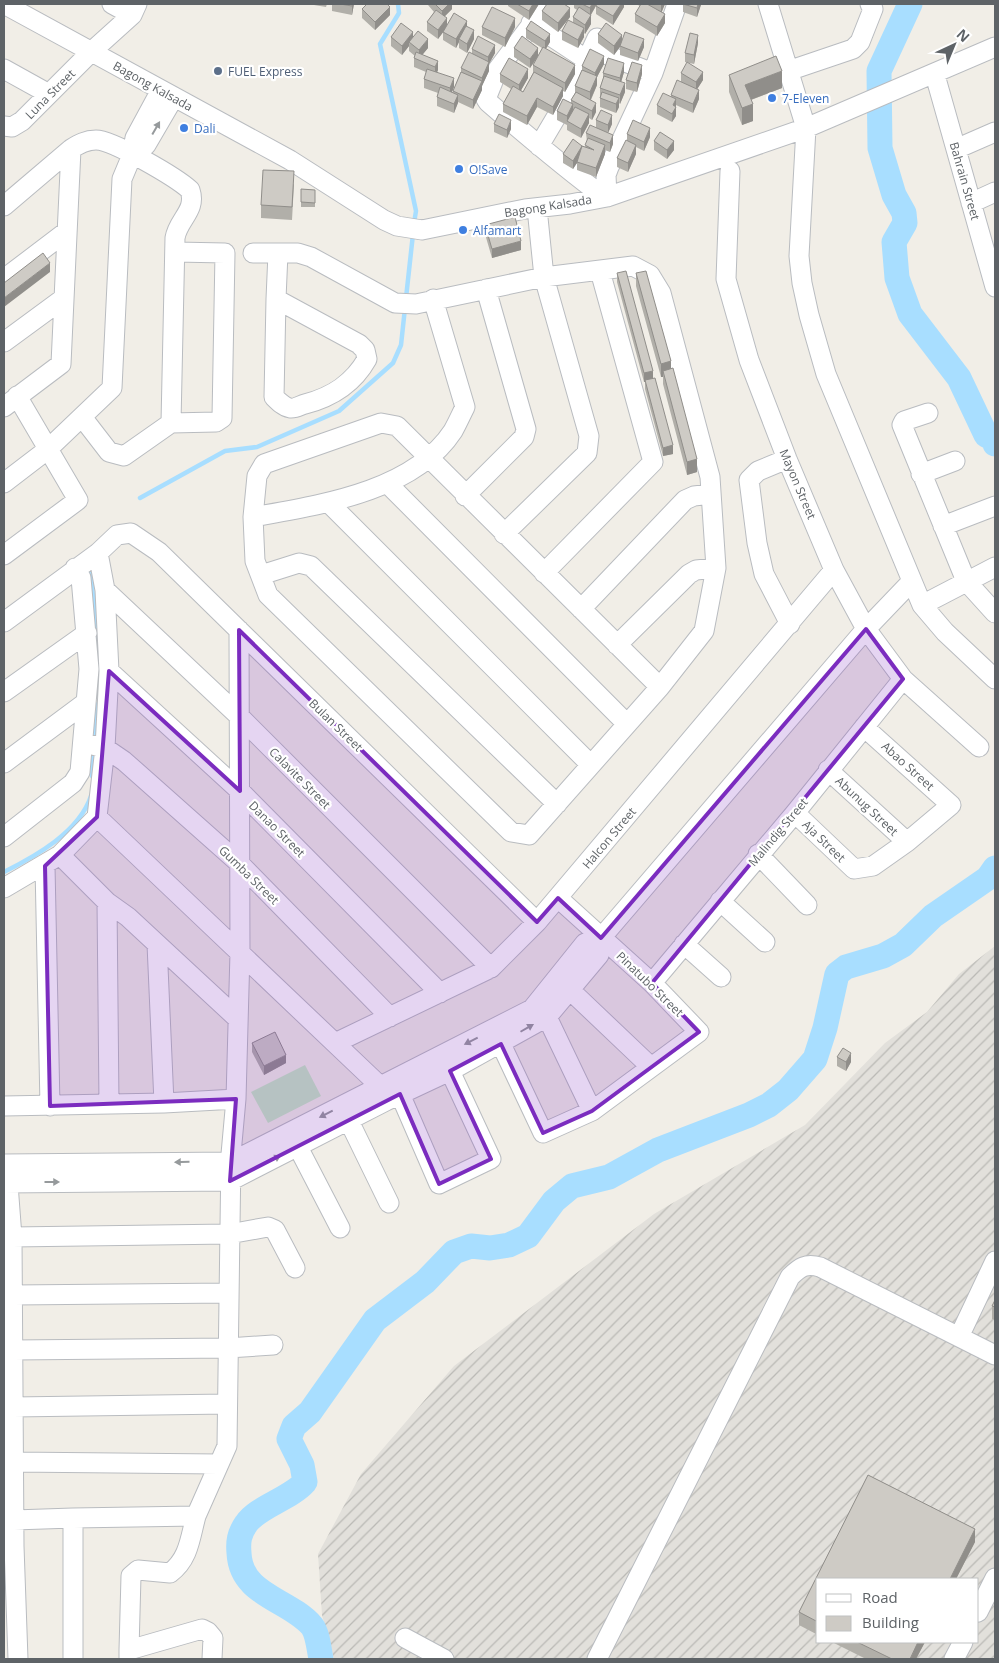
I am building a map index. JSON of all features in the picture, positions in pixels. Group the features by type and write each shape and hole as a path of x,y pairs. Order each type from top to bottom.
{"street":[{"name":"Bagong Kalsada","path":"4,4 290,160 384,220 414,229 606,197 806,128 995,48"},
{"path":"112,4 137,7"},
{"path":"547,4 498,69 486,99 555,160 606,197"},
{"path":"606,197 606,175 609,166 653,74 677,4"},
{"path":"768,4 806,128 799,256 802,283 809,315 826,374 922,605 945,632 995,679"},
{"path":"788,71 853,49 860,42 874,6"},
{"name":"Luna Street","path":"4,126 12,127 22,122 137,7"},
{"path":"531,23 653,74"},
{"path":"539,146 592,49"},
{"path":"4,68 49,94"},
{"name":"Bahrain Street","path":"935,75 971,203 991,255 995,287"},
{"path":"4,483 47,450 112,388 122,179 132,155 146,145 167,94"},
{"path":"956,149 995,132"},
{"path":"4,206 71,149 83,142 99,140 132,155 190,190 193,198 191,208 176,231 171,423"},
{"path":"4,555 78,500 47,450 10,402 61,364 71,149"},
{"name":"Mayon Street","path":"730,171 726,279 750,360 787,459 834,570 866,629 903,679 979,747"},
{"path":"971,203 995,192"},
{"path":"504,534 587,453 589,436 544,277 531,252 531,208"},
{"path":"4,279 67,231"},
{"path":"82,417 109,452 124,456 171,423 216,422 222,418 225,253 176,252"},
{"path":"253,253 298,253 311,257 395,303 424,301 544,277 634,266 650,275 661,293 710,477 716,568 704,631 660,686 530,835 511,832 268,595 255,562 254,517 257,476 264,464 381,423 397,426 465,496 660,686"},
{"path":"276,299 359,344 365,350 367,359 360,372 326,398 291,408 281,404 274,397 276,299 278,253"},
{"path":"544,573 652,462 600,271"},
{"path":"465,496 524,437 526,429 486,289"},
{"path":"4,342 64,298"},
{"path":"254,517 329,503 386,483 428,459 452,432 464,407 424,301"},
{"path":"928,413 904,421 902,425 966,581 995,613"},
{"path":"787,459 758,471 749,480 757,543 764,574 790,624"},
{"path":"921,474 955,461"},
{"path":"386,483 627,724"},
{"path":"581,609 685,500 694,496 711,494"},
{"path":"329,503 591,765"},
{"path":"943,526 995,506"},
{"name":"Bulan Street","path":"98,553 117,536 131,533 159,552 537,922"},
{"path":"4,622 98,553 105,590 109,672 95,746 73,783 4,836"},
{"path":"261,575 299,563 312,566 557,804"},
{"path":"76,568 81,578 87,632 89,669 86,703 95,746 97,817 380,1086"},
{"path":"617,645 689,574 696,570 716,568"},
{"path":"922,605 966,581 995,568"},
{"name":"Halcon Street","path":"335,1043 491,968 558,898 834,570"},
{"path":"231,1171 380,1086 532,1009 586,943 600,938 866,629 912,581"},
{"name":"Calavite Street","path":"105,590 238,716 491,968"},
{"path":"212,1659 213,1638 202,1629 129,1655 131,1576 138,1570 170,1572 180,1566 186,1557 196,1516 227,1446 229,1234 236,1099 240,952 239,630"},
{"path":"4,692 87,632"},
{"name":"Danao Street","path":"109,672 240,791 440,993"},
{"name":"Malindig Street","path":"652,983 758,854 795,813 903,679"},
{"path":"4,763 86,703"},
{"name":"Abao Street","path":"864,727 951,805 907,842"},
{"name":"Gumba Street","path":"95,746 124,761 240,864 390,1016"},
{"name":"Abunug Street","path":"828,770 907,842"},
{"name":"Aja Street","path":"795,813 854,869 873,866 907,842"},
{"path":"4,888 60,855 97,817"},
{"path":"758,854 807,905"},
{"path":"60,855 107,902 128,917 238,1019"},
{"path":"44,866 50,1106"},
{"name":"Pinatubo Street","path":"558,898 652,983 699,1032 651,1067"},
{"path":"720,901 764,942"},
{"path":"107,902 109,1104"},
{"path":"18,1659 9,1547 14,1520 12,1237 5,1174 231,1171 298,1146 450,1071 547,1017 599,955 600,938"},
{"path":"157,944 164,1103"},
{"path":"684,944 721,978"},
{"path":"501,1044 543,1133 592,1111 651,1067 570,990"},
{"path":"547,1017 592,1111"},
{"path":"400,1094 439,1184 491,1159 450,1071"},
{"path":"4,1106 164,1103 236,1099"},
{"path":"349,1121 388,1203"},
{"path":"298,1146 340,1228"},
{"path":"12,1237 229,1234 272,1227 295,1268"},
{"path":"959,1337 995,1261"},
{"path":"597,1659 790,1278 802,1266 810,1264 820,1267 995,1355"},
{"path":"12,1295 229,1293"},
{"path":"13,1350 228,1348 273,1345"},
{"path":"13,1407 227,1404"},
{"path":"13,1462 219,1464"},
{"path":"14,1520 196,1516"},
{"path":"72,1518 73,1659"},
{"path":"979,1610 995,1578"},
{"path":"405,1638 444,1659"},
{"path":"954,1659 962,1643"}],"highlighted area":[{"path":"866,629 903,679 652,983 699,1032 592,1111 543,1133 501,1044 450,1071 491,1159 439,1184 400,1094 230,1181 236,1099 50,1106 45,866 97,817 109,671 240,791 239,630 537,922 558,898 601,938"}],"shaded area":[{"path":"995,946 995,1659 334,1659 322,1615 318,1554 361,1474 454,1366 654,1214 805,1125 885,1043 927,1012 959,974"}],"green space":[{"path":"305,1065 321,1096 268,1123 251,1092"}],"building":[{"path":"367,4 387,4 390,7 375,22 362,9"},
{"path":"435,4 449,4 442,11"},
{"path":"517,4 533,4 529,11"},
{"path":"547,4 564,4 570,8 558,23 542,11"},
{"path":"582,4 592,4 590,8"},
{"path":"597,4 621,4 613,16 596,6"},
{"path":"641,4 647,4 665,14 657,27 635,14"},
{"path":"683,4 698,4 697,8"},
{"path":"492,7 515,18 505,38 482,27"},
{"path":"579,7 591,15 585,25 573,17"},
{"path":"436,10 447,18 438,30 427,22"},
{"path":"454,13 467,21 456,39 443,32"},
{"path":"568,20 584,28 578,40 562,31"},
{"path":"531,21 550,34 545,41 526,29"},
{"path":"401,23 413,32 402,46 391,37"},
{"path":"606,23 622,35 614,46 598,34"},
{"path":"466,26 474,30 467,44 459,39"},
{"path":"418,31 428,39 419,50 409,42"},
{"path":"625,32 644,39 638,53 620,46"},
{"path":"690,33 698,35 694,55 685,53"},
{"path":"478,36 495,45 488,57 472,49"},
{"path":"522,36 538,48 530,59 514,48"},
{"path":"543,47 575,65 565,83 533,65"},
{"path":"590,49 604,56 595,73 582,66"},
{"path":"416,52 438,61 435,67 414,58"},
{"path":"469,52 489,62 482,78 461,68"},
{"path":"776,56 782,71 745,85 753,104 742,108 729,75"},
{"path":"509,58 528,69 519,85 500,74"},
{"path":"608,58 624,63 620,78 603,73"},
{"path":"632,62 642,65 637,83 626,80"},
{"path":"687,62 703,72 696,82 681,73"},
{"path":"427,69 454,78 450,88 424,79"},
{"path":"582,70 597,76 590,92 575,86"},
{"path":"461,72 482,81 473,100 453,91"},
{"path":"534,72 563,88 553,107 537,98 527,116 503,104 513,86 523,92"},
{"path":"604,76 625,83 620,95 600,88"},
{"path":"677,80 699,90 693,104 671,95"},
{"path":"440,87 458,95 454,104 437,97"},
{"path":"576,92 596,103 592,111 571,100"},
{"path":"602,92 619,98 616,104 600,98"},
{"path":"663,93 676,99 673,105 676,107 672,114 657,105"},
{"path":"563,99 573,104 567,116 557,111"},
{"path":"575,107 589,114 581,129 567,121"},
{"path":"601,110 612,115 608,125 596,120"},
{"path":"499,114 511,120 507,130 494,124"},
{"path":"633,120 650,128 644,142 627,134"},
{"path":"590,125 613,135 610,143 586,133"},
{"path":"660,132 674,141 667,150 654,141"},
{"path":"588,138 605,145 596,168 577,162 582,146 594,150 585,145"},
{"path":"573,139 582,146 573,161 563,154"},
{"path":"626,140 636,145 628,163 617,158"},
{"path":"263,170 294,171 292,207 261,205"},
{"path":"301,189 315,190 315,203 301,202"},
{"path":"515,217 521,241 492,249 485,225"},
{"path":"43,253 50,263 4,298 4,283"},
{"path":"626,271 653,371 644,373 617,273"},
{"path":"646,271 671,361 661,364 636,273"},
{"path":"673,368 697,459 687,462 663,371"},
{"path":"655,378 673,445 663,448 645,380"},
{"path":"275,1032 286,1055 264,1066 252,1043"},
{"path":"843,1048 851,1053 846,1062 837,1057"},
{"path":"868,1475 975,1529 950,1578 816,1578"},
{"path":"816,1578 816,1621 799,1612"},
{"path":"859,1643 918,1643 910,1659 892,1659"}],"waterway":[{"path":"398,4 399,13 380,44 416,211 414,223"},
{"path":"910,4 879,71 880,148 894,195 904,213 905,223 894,242 897,278 910,314 959,378 986,435 994,439 995,444"},
{"path":"406,298 413,234"},
{"path":"140,498 225,451 257,447 339,411 393,363 401,345 405,308"},
{"path":"90,568 98,643"},
{"path":"95,741 98,704"},
{"path":"92,776 94,751"},
{"path":"4,872 42,850 67,832 77,821 91,796"},
{"path":"321,1659 317,1638 312,1626 291,1609 257,1588 248,1579 242,1567 239,1553 240,1535 251,1518 299,1488 305,1482 302,1465 289,1439 294,1426 310,1412 375,1320 425,1282 454,1252 471,1246 490,1248 509,1245 528,1236 554,1201 572,1186 609,1177 658,1150 749,1115 769,1105 788,1090 815,1059 825,1028 837,974 846,967 883,956 903,945 933,916 988,878 995,868"}],"place":[{"name":"FUEL Express","path":"218,71"},
{"name":"7-Eleven","path":"772,98"},
{"name":"Dali","path":"184,128"},
{"name":"O!Save","path":"459,169"},
{"name":"Alfamart","path":"463,230"}]}
